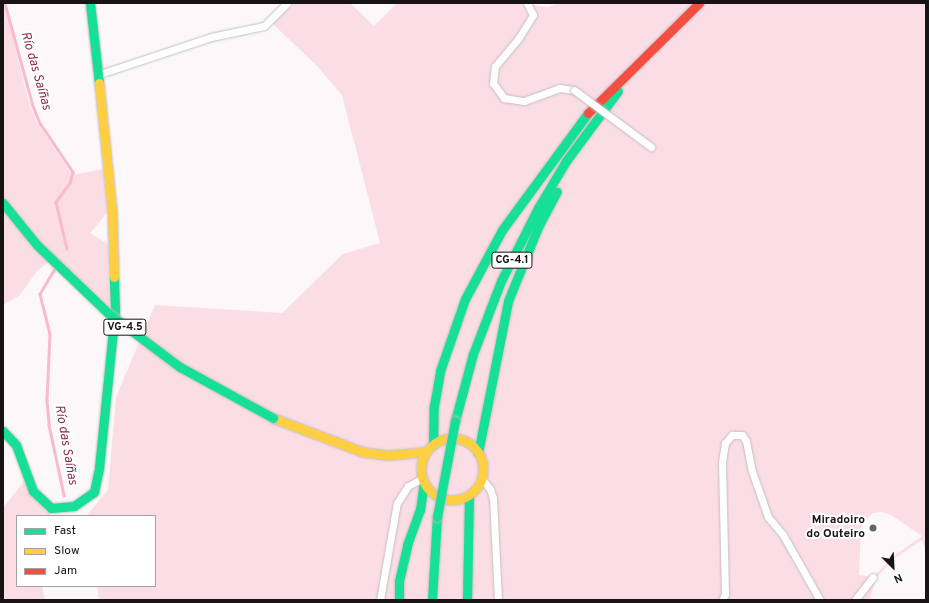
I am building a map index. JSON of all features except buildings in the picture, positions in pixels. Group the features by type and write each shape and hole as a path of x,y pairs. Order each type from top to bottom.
{"main road":[{"path":"3,431 16,445 33,491 51,508 74,506 94,492 99,468 115,310 112,210 90,3"},
{"name":"CG-4.1","path":"432,600 437,517 455,421 473,354 501,281 538,208 566,161 600,114 648,54 699,3"},
{"path":"399,600 399,581 407,545 420,510 423,477 430,448 434,406 440,371 465,299 502,230 594,105 648,54"},
{"path":"478,453 479,438 508,301 538,227 600,114"},
{"name":"VG-4.5","path":"3,203 37,245 108,313 180,368 273,418 345,447 389,455"},
{"path":"389,455 430,448 441,441 457,439 469,444 478,453 482,461 482,479 469,496 467,600"},
{"path":"389,455 423,477 430,492 449,500 469,496"}],"street":[{"path":"97,75 211,37 264,26 287,3"},
{"path":"527,3 533,15 518,39 495,66 493,83 504,98 524,101 559,88 574,90 651,147"},
{"path":"722,600 725,594 722,462 725,443 732,435 742,435 746,441 752,471 768,517 783,535 820,600"},
{"path":"380,600 397,502 408,486 423,477"},
{"path":"482,479 490,489 493,498 498,600"},
{"path":"855,600 873,577"}],"shaded area":[{"path":"4,3 29,103 36,121 72,175 103,169 107,213 90,233 108,244 109,309 54,258 37,271 20,295 3,305"},
{"path":"295,3 350,3 374,26 397,3 519,3 548,7 559,3 926,3 926,551 922,540 895,558 876,578 870,600 99,600 97,587 156,587 156,515 87,515 108,490 116,397 155,305 282,313 343,254 380,243 342,95 317,66 273,24","holes":["881,512 891,515 922,536 895,555 873,577 859,575 861,529 865,520 873,513"]},
{"path":"25,480 51,512 50,515 16,515 16,587 42,587 45,600 3,600 3,508"}],"waterway":[{"name":"Río das Saíñas","path":"5,3 33,106 40,123 73,172 70,183 56,202 67,249"},
{"name":"Río das Saíñas","path":"55,269 40,294 50,334 47,400 49,425 64,495"}],"traffic: fast":[{"path":"90,3 99,83"},
{"path":"455,421 473,354 501,281 538,208 566,161 618,91"},
{"path":"433,445 434,406 440,371 465,299 502,230 588,113"},
{"path":"478,453 508,301 538,227 557,192"},
{"path":"3,203 37,245 108,313 180,367 273,418"},
{"path":"3,431 16,445 33,491 51,508 74,506 94,492 99,468 115,310 114,277"},
{"path":"437,517 455,421"},
{"path":"399,600 399,581 407,545 420,510 424,483"},
{"path":"467,600 469,496"},
{"path":"432,600 437,517"}],"traffic: slow":[{"path":"99,83 112,210 114,277"},
{"path":"273,418 363,452 389,455 427,452"},
{"path":"452,438 469,443 474,447 478,452 483,469 478,486 474,491 469,495 452,500 435,495 430,491 426,486 421,469 426,452 430,447 435,443 452,438"}],"traffic: jam":[{"path":"588,113 699,3"}],"place":[{"name":"Miradoiro do Outeiro","path":"873,528"}]}
